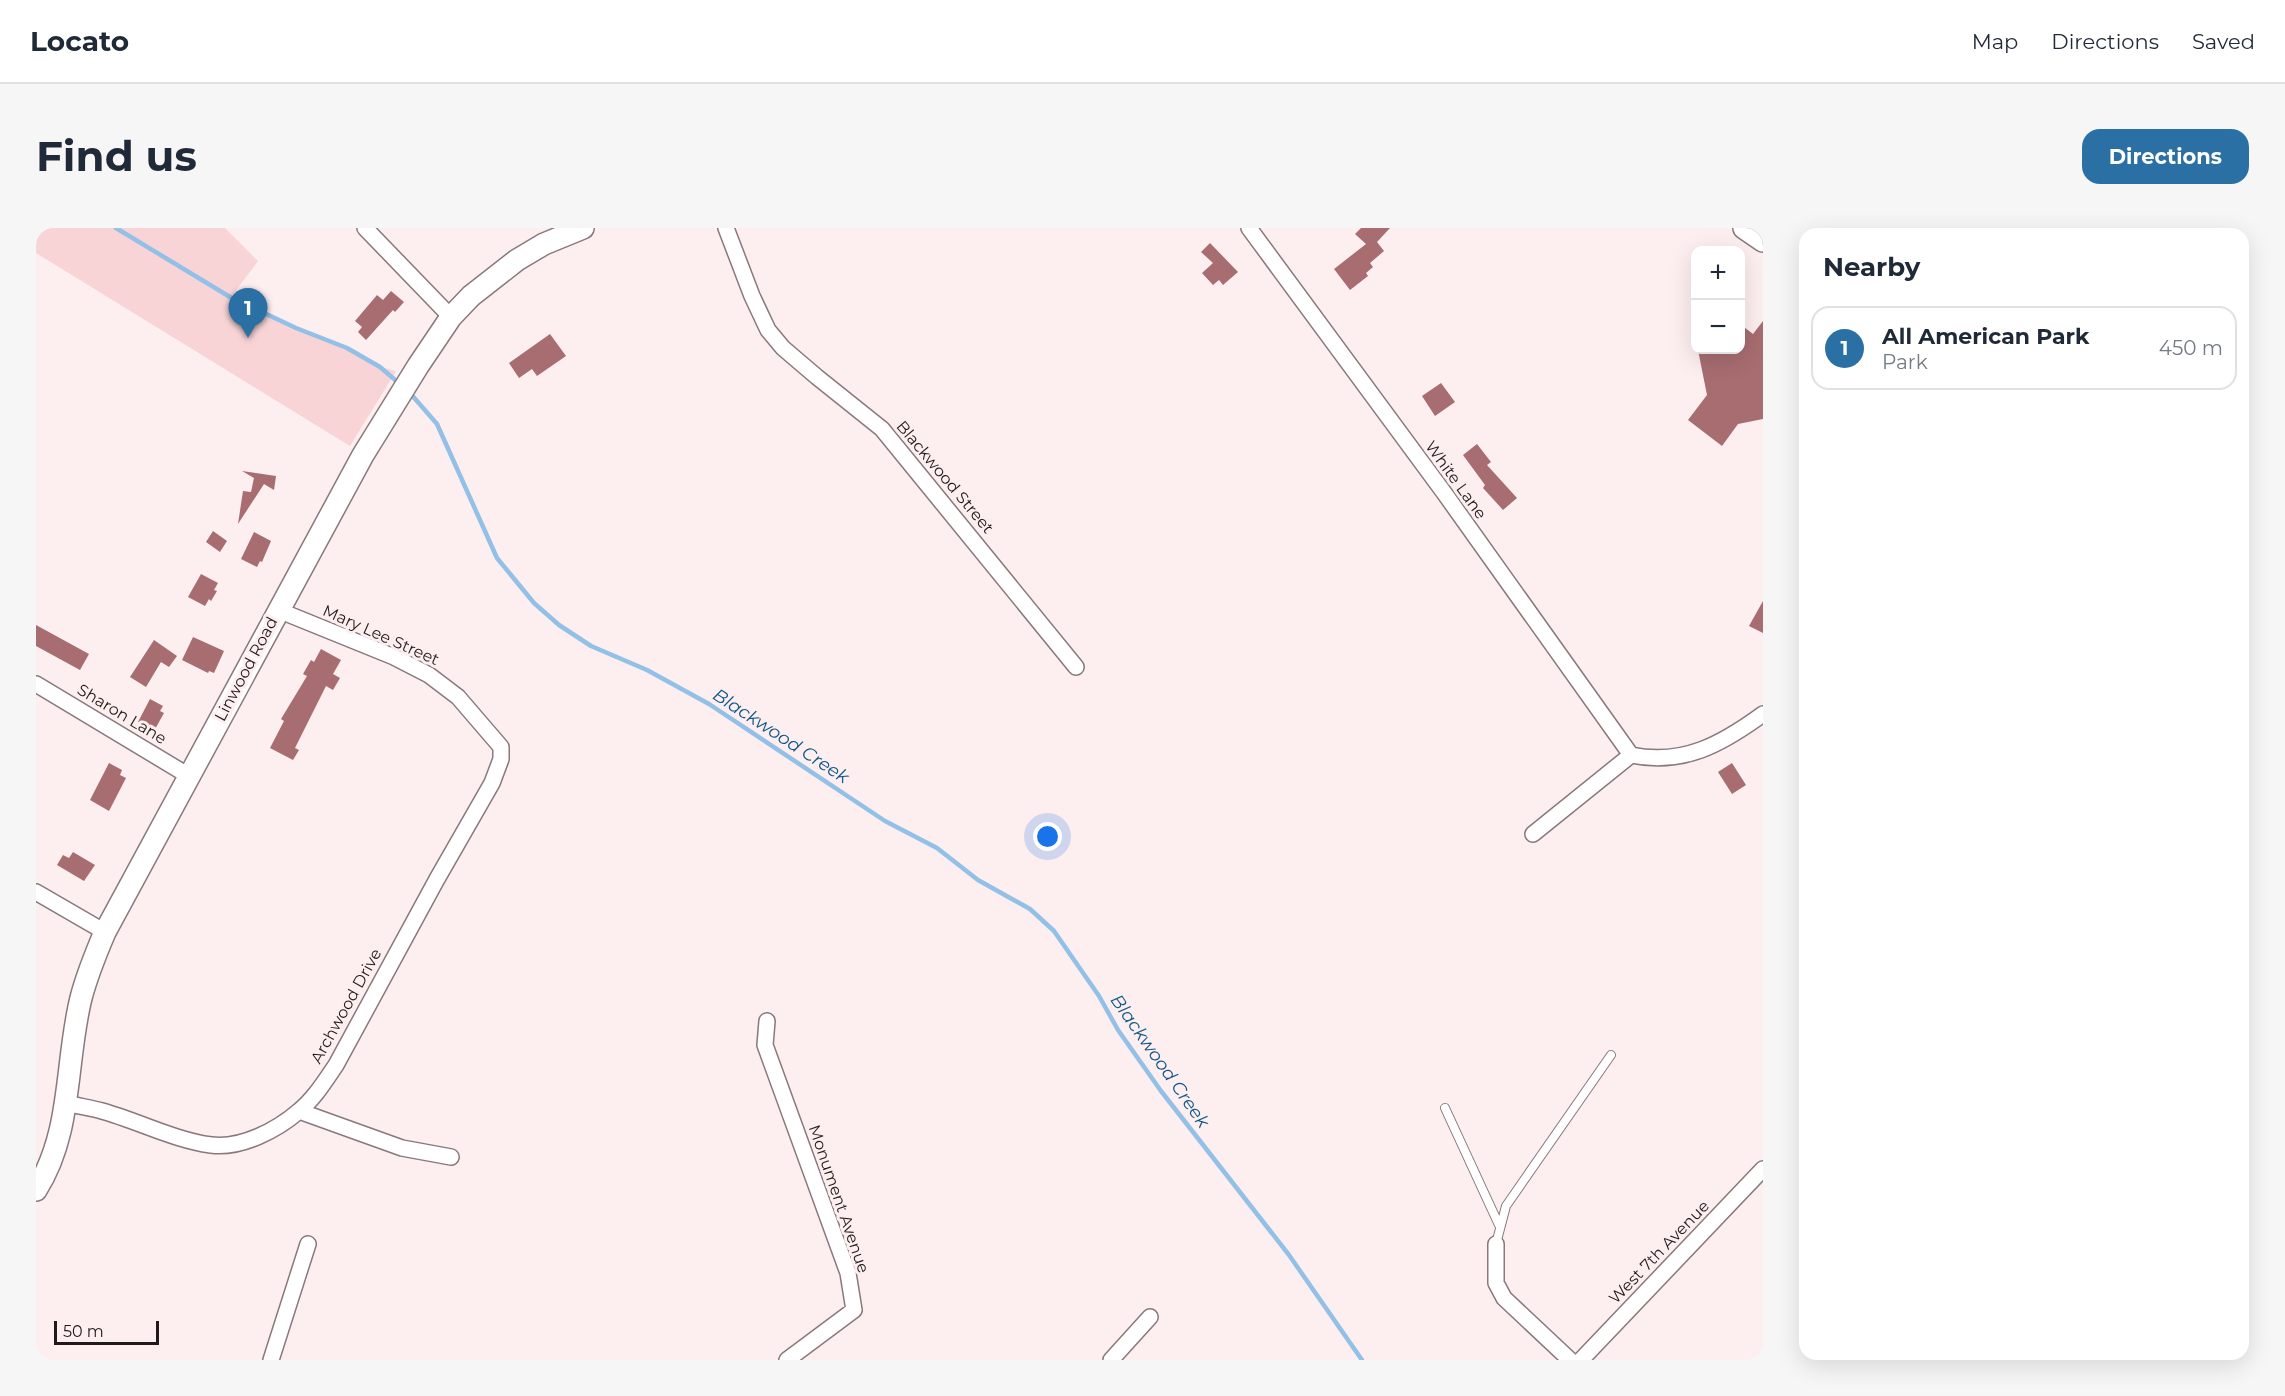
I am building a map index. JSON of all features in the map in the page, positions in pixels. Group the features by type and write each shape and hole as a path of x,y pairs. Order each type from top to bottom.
{"main road":[{"name":"Linwood Road","path":"36,1190 56,1147 66,1103 81,998 105,932 363,454 451,316 471,296 517,260 544,244 583,228"},
{"path":"1744,228 1763,241"}],"street":[{"path":"365,228 451,316"},
{"name":"Blackwood Street","path":"726,228 752,296 768,330 783,348 882,429 1076,667"},
{"name":"White Lane","path":"1250,228 1445,494 1631,755"},
{"name":"Mary Lee Street","path":"278,610 394,657 444,685 488,730 501,747 501,759"},
{"name":"Sharon Lane","path":"36,684 189,776"},
{"path":"1533,834 1631,755 1664,759 1704,749 1744,728 1763,714"},
{"name":"Archwood Drive","path":"66,1103 102,1111 213,1146 250,1140 299,1111 321,1087 336,1065 431,889 492,783 501,759"},
{"path":"36,892 105,932"},
{"name":"Monument Avenue","path":"767,1021 765,1045 848,1273 854,1310 787,1360"},
{"path":"299,1111 402,1148 451,1157"},
{"name":"West 7th Avenue","path":"1581,1360 1763,1169"},
{"path":"271,1360 308,1244"},
{"path":"1496,1244 1496,1283 1504,1298 1570,1360"},
{"path":"1111,1360 1150,1317"}],"lane":[{"path":"1496,1244 1499,1225 1506,1206 1611,1055"},
{"path":"1445,1108 1499,1225"}],"shaded area":[{"path":"36,228 225,228 258,261 231,297 296,328 347,348 380,367 396,371 350,446 36,253"}],"building":[{"path":"1361,228 1390,228 1377,242 1384,251 1370,263 1373,267 1366,273 1368,276 1350,290 1334,269 1366,244 1355,234"},
{"path":"1210,243 1238,272 1223,285 1219,280 1213,285 1202,273 1213,263 1201,252"},
{"path":"391,291 404,302 395,312 393,310 366,340 358,332 362,327 355,321 377,295 383,300"},
{"path":"1763,321 1763,419 1738,424 1722,446 1688,420 1707,395 1699,354 1745,354 1745,328 1753,334"},
{"path":"550,334 566,356 537,376 532,369 519,378 509,363"},
{"path":"1441,383 1455,402 1435,416 1422,396"},
{"path":"1477,444 1491,462 1487,465 1517,498 1503,510 1483,488 1485,485 1463,455"},
{"path":"242,471 276,476 274,490 264,484 238,524 243,491 251,492 254,478"},
{"path":"213,531 227,541 220,552 206,542"},
{"path":"254,532 271,541 262,562 260,561 257,567 241,559"},
{"path":"201,574 218,583 214,590 217,591 205,606 188,597"},
{"path":"1763,601 1763,633 1749,626"},
{"path":"36,625 89,654 80,670 36,646"},
{"path":"193,637 224,651 214,673 209,671 208,673 182,660"},
{"path":"154,640 177,656 169,667 161,662 146,687 130,677"},
{"path":"321,649 341,660 333,674 340,678 333,690 326,686 295,748 299,750 293,760 270,748 284,721 281,719 307,676 303,674 311,660 314,662"},
{"path":"150,699 163,706 160,711 164,713 154,731 151,729 148,735 138,729 141,723 138,722"},
{"path":"109,763 122,770 120,775 126,778 109,811 90,800"},
{"path":"1732,763 1746,785 1732,794 1718,772"},
{"path":"73,852 95,865 84,881 57,865 63,855 69,858"}],"waterway":[{"name":"Blackwood Creek","path":"116,228 230,297 296,328 347,348 380,367 401,385"},
{"name":"Blackwood Creek","path":"410,393 437,424 497,558 534,603 559,625 591,646 647,670 709,704 885,821 937,848 978,880 1030,909 1054,931 1099,996 1118,1030 1161,1091 1289,1255 1362,1360"}],"place":[{"name":"All American Park","path":"248,338"}]}
